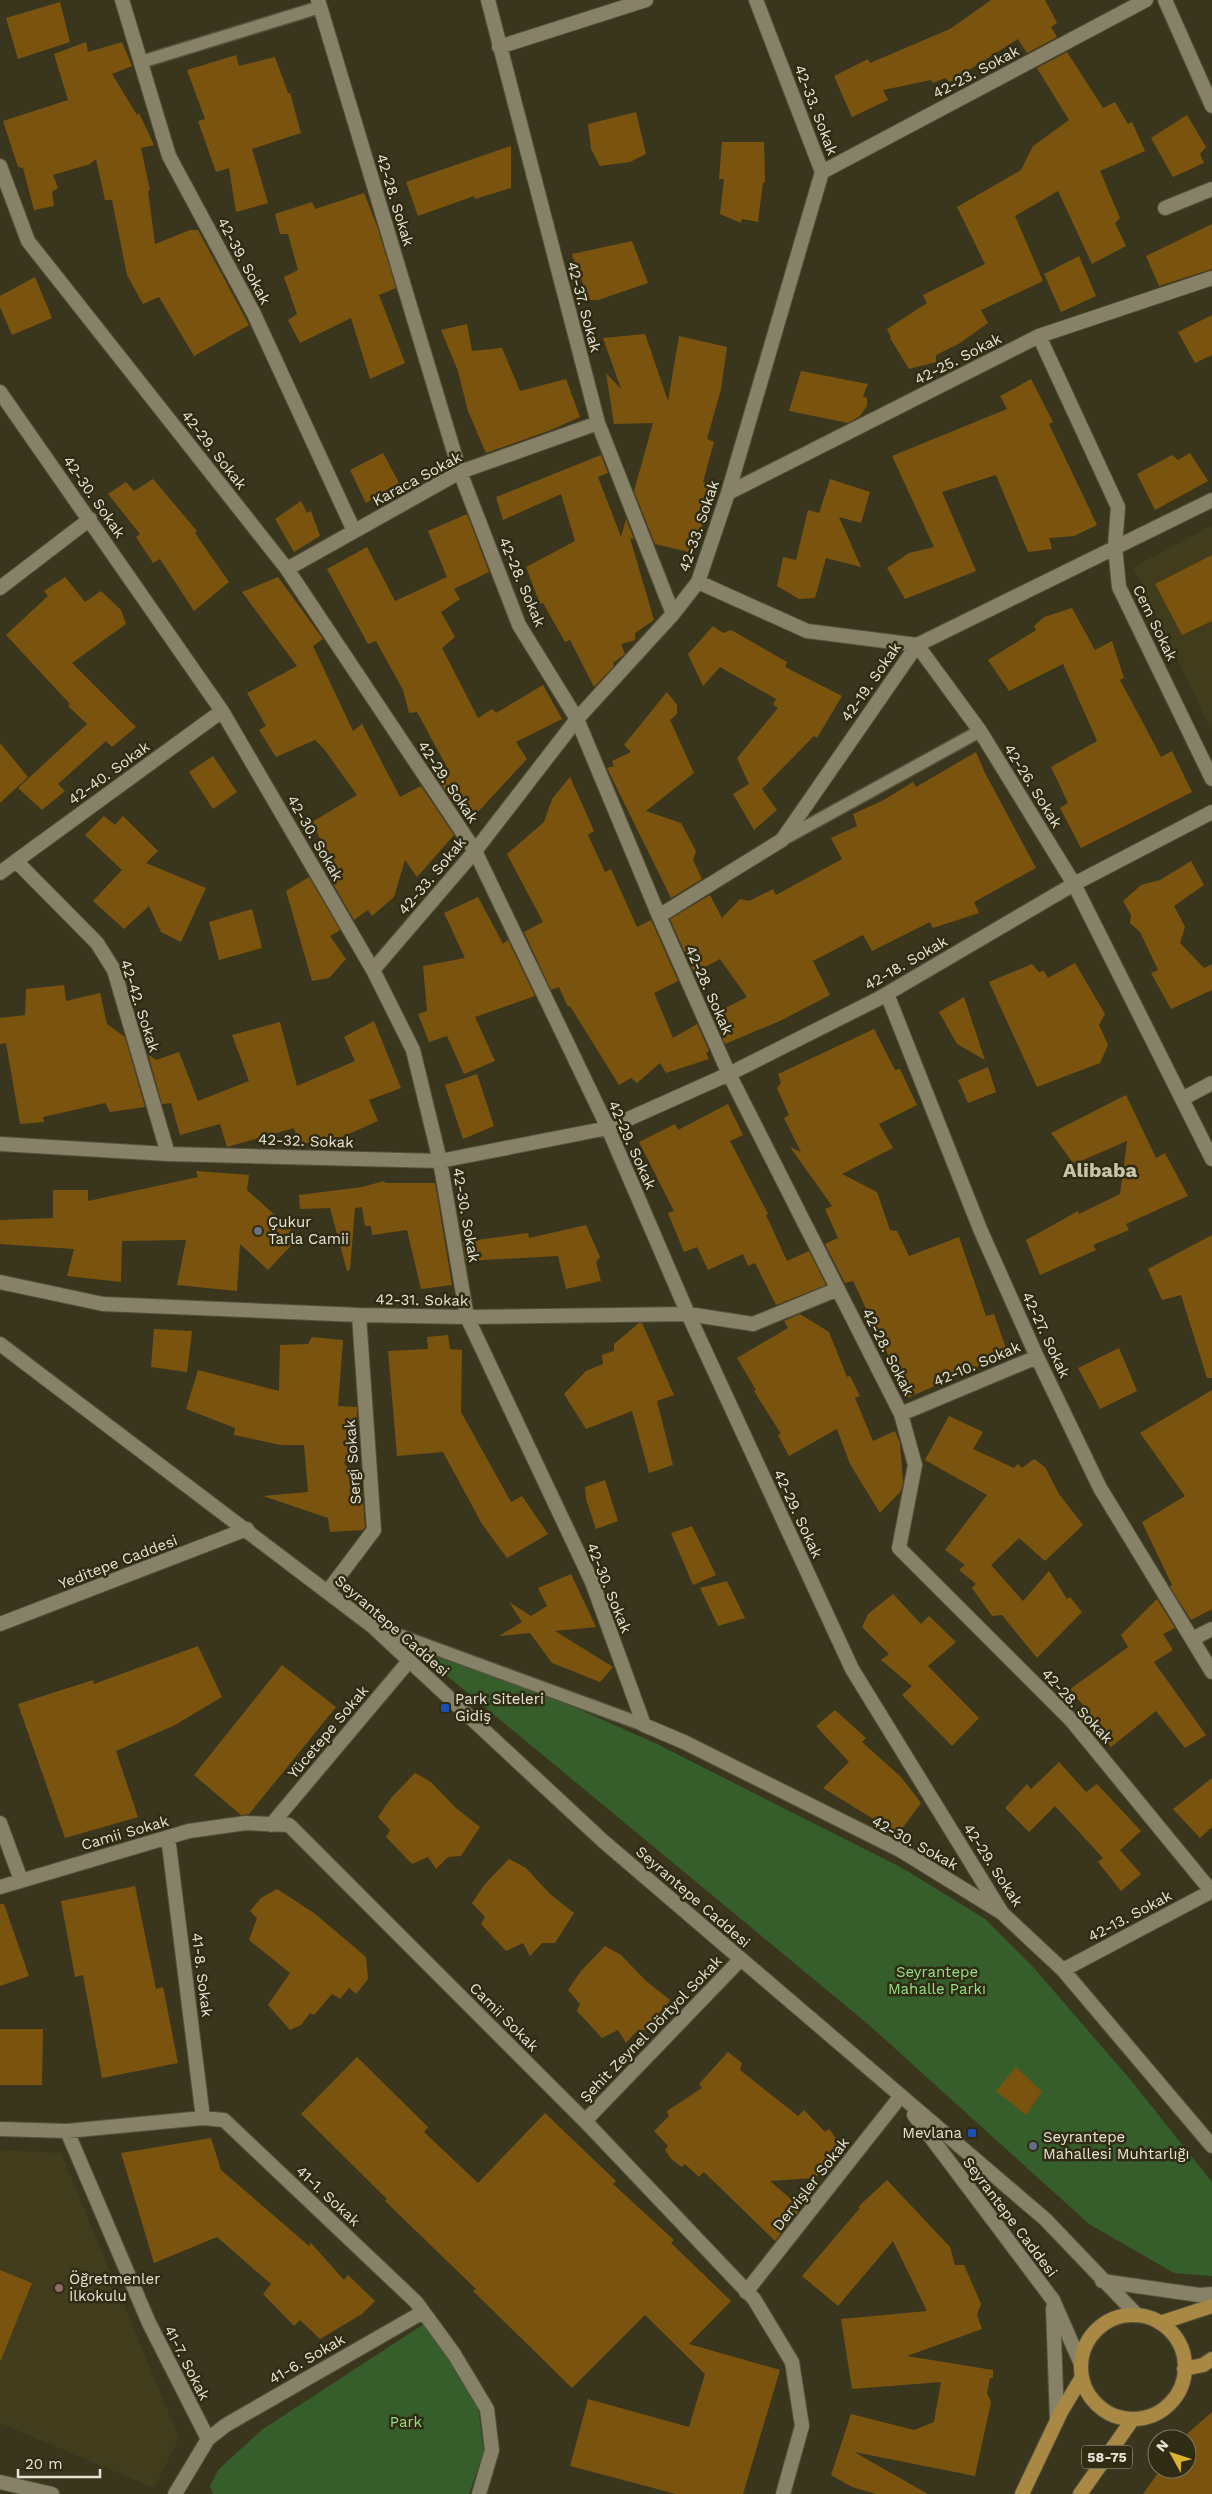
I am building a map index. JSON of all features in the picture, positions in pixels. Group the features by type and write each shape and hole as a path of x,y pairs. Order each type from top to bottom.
{"main road":[{"path":"1160,2323 1212,2306"},
{"path":"1022,2494 1082,2370 1088,2341 1098,2328 1120,2316 1137,2315 1160,2323 1173,2334 1181,2348 1184,2369 1180,2388 1164,2408 1150,2415 1132,2419 1117,2416 1102,2408 1086,2389 1082,2370"},
{"path":"1184,2369 1203,2365 1212,2360"},
{"name":"58-75","path":"1080,2494 1132,2419"}],"street":[{"name":"42-39. Sokak","path":"122,0 169,156 254,314 354,531"},
{"name":"42-37. Sokak","path":"488,0 598,423 673,614"},
{"path":"500,47 646,0"},
{"name":"42-33. Sokak","path":"373,970 475,851 576,719 673,614 698,582 728,493 822,172 756,0"},
{"name":"42-23. Sokak","path":"822,172 1146,0"},
{"path":"1165,0 1212,106"},
{"name":"42-28. Sokak","path":"319,3 460,472 520,625 576,719 658,916 729,1074 901,1414 915,1465 899,1548 1071,1720 1212,1891"},
{"name":"42-29. Sokak","path":"0,166 28,241 287,569 475,851 608,1128 688,1314 852,1669 1002,1912 1063,1970 1212,2146"},
{"path":"1165,208 1212,189"},
{"name":"42-25. Sokak","path":"728,493 1040,336 1212,278"},
{"name":"Cem Sokak","path":"1040,336 1118,507 1115,546 1119,587 1212,779"},
{"name":"42-30. Sokak","path":"0,392 222,710 373,970 413,1050 440,1161 467,1317 592,1582 644,1725 684,1742 900,1850 1002,1912"},
{"name":"Karaca Sokak","path":"287,569 460,472 598,423"},
{"name":"42-19. Sokak","path":"658,916 782,840 917,645 1115,546 1212,500"},
{"path":"0,588 90,519"},
{"path":"698,582 808,631 917,645"},
{"name":"42-26. Sokak","path":"917,645 980,731 1074,884 1212,1159"},
{"name":"42-40. Sokak","path":"16,861 222,710"},
{"name":"42-18. Sokak","path":"608,1128 729,1074 887,994 1074,884 1212,812"},
{"path":"0,873 16,861"},
{"name":"42-42. Sokak","path":"16,861 97,943 114,970 168,1154"},
{"name":"42-27. Sokak","path":"887,994 980,1228 1037,1356 1100,1488 1212,1672"},
{"path":"1182,1099 1212,1083"},
{"name":"42-32. Sokak","path":"0,1144 168,1154 440,1161 608,1128"},
{"name":"42-31. Sokak","path":"0,1282 103,1304 359,1315 467,1317 688,1314 753,1324 838,1289"},
{"name":"Sergi Sokak","path":"328,1591 374,1530 359,1315"},
{"name":"Seyrantepe Caddesi","path":"0,1344 247,1529 372,1626 602,1841 1044,2220 1137,2315"},
{"name":"42-10. Sokak","path":"901,1414 1037,1356"},
{"name":"Yeditepe Caddesi","path":"0,1624 247,1529"},
{"path":"1192,1639 1212,1629"},
{"name":"Yücetepe Sokak","path":"271,1825 409,1661"},
{"path":"0,1823 21,1880"},
{"name":"Camii Sokak","path":"0,1887 189,1831 246,1823 289,1825 585,2121 754,2300 792,2362 802,2426 783,2494"},
{"name":"41-8. Sokak","path":"168,1837 203,2118"},
{"name":"42-13. Sokak","path":"1063,1970 1212,1891"},
{"name":"Şehit Zeynel Dörtyol Sokak","path":"585,2121 740,1960"},
{"name":"Seyrantepe Caddesi","path":"900,2097 1053,2300 1082,2370"},
{"name":"Dervişler Sokak","path":"746,2292 900,2097"},
{"name":"41-1. Sokak","path":"0,2129 67,2131 203,2118 224,2120 416,2302 454,2354 487,2409 492,2450 479,2494"},
{"name":"41-7. Sokak","path":"67,2131 148,2323 208,2439"},
{"path":"1102,2281 1199,2295 1212,2294"},
{"path":"1053,2300 1057,2420"},
{"name":"41-6. Sokak","path":"208,2439 226,2425 423,2312"},
{"path":"175,2494 208,2439"},
{"path":"0,2482 52,2494"}],"lane":[{"path":"140,62 319,3"},
{"path":"782,840 980,731"},
{"path":"372,1626 644,1725"}],"shaded area":[{"path":"1212,526 1212,732 1133,567"},
{"name":"Öğretmenler İlkokulu","path":"0,2150 61,2153 179,2438 154,2488 0,2423"}],"green space":[{"name":"Seyrantepe Mahalle Parkı","path":"417,1651 524,1685 655,1743 904,1869 985,1919 1034,1968 1129,2078 1212,2182 1212,2276 1174,2273 1089,2224 869,2025"},
{"name":"Park","path":"427,2322 476,2393 484,2452 469,2494 213,2494 210,2486 219,2469 263,2429"}],"building":[{"path":"991,0 1045,0 1057,23 1051,27 1057,37 1027,53 1018,39 950,82 945,78 933,83 931,80 883,90 888,100 852,117 834,76 868,59 870,63 950,29"},
{"path":"60,2 70,42 18,59 6,18"},
{"path":"86,42 88,52 122,42 132,66 112,74 137,115 139,113 154,145 141,148 150,190 148,191 155,244 190,230 198,230 249,325 194,356 159,297 143,304 127,275 112,200 105,200 96,159 90,164 53,175 58,188 52,192 54,206 34,210 23,168 18,167 3,121 68,100 54,54"},
{"path":"1067,52 1103,108 1115,102 1128,124 1132,122 1145,151 1100,171 1120,218 1115,223 1126,246 1092,264 1058,191 1015,216 1043,281 981,310 988,323 960,343 936,355 936,362 909,369 890,338 887,329 927,303 923,295 985,264 957,207 1021,170 1033,146 1069,120 1037,68"},
{"path":"236,55 239,66 275,57 288,93 290,93 301,133 252,149 268,203 236,212 229,168 216,172 198,121 205,119 187,70"},
{"path":"636,112 646,154 630,162 600,166 591,149 588,124"},
{"path":"1187,115 1206,147 1200,154 1204,163 1173,177 1151,138"},
{"path":"722,142 764,142 765,183 763,182 758,222 742,219 741,223 720,214 724,179 719,179"},
{"path":"511,146 511,188 475,199 474,196 418,216 406,182"},
{"path":"364,193 377,226 396,288 379,295 405,363 370,379 351,318 300,343 288,320 297,314 284,277 298,270 288,234 280,234 275,214 312,202 315,209"},
{"path":"1212,224 1212,269 1159,286 1146,256"},
{"path":"632,241 648,283 598,300 589,300 572,254"},
{"path":"1079,256 1096,296 1061,312 1044,274"},
{"path":"35,277 52,318 12,335 0,307 0,296"},
{"path":"1212,315 1212,355 1195,363 1178,332"},
{"path":"467,324 472,351 502,348 520,391 566,379 580,417 551,430 486,453 468,411 458,371 441,330"},
{"path":"645,334 668,401 679,336 727,347 721,389 707,439 714,442 703,482 712,484 706,514 693,553 655,544 634,491 653,423 614,424 606,373 621,389 603,338"},
{"path":"801,371 868,384 863,396 867,398 867,406 860,416 848,423 789,411"},
{"path":"1031,379 1053,422 1049,424 1097,525 1074,536 1049,538 1052,549 1028,552 996,475 942,492 976,571 905,599 887,568 909,553 934,547 892,456 1007,409 1000,396"},
{"path":"383,453 399,483 366,503 350,470"},
{"path":"1190,453 1208,481 1155,510 1137,474 1172,455 1178,460"},
{"path":"601,455 608,473 598,477 621,537 626,519 634,539 630,538 654,620 635,633 635,640 621,644 625,654 613,663 614,666 594,687 570,640 565,642 543,603 540,604 526,567 575,541 561,494 503,520 496,497"},
{"path":"153,479 197,531 195,533 229,582 194,611 160,559 153,563 136,537 140,534 108,494 126,482 134,491"},
{"path":"830,479 870,492 861,523 839,517 861,567 826,558 815,598 799,599 777,586 783,557 796,560 808,510 819,513"},
{"path":"301,501 307,513 311,511 320,536 294,552 275,519"},
{"path":"467,514 489,572 454,589 460,599 441,612 455,637 442,648 478,718 492,709 496,713 543,685 562,719 516,742 527,759 477,813 475,810 466,821 436,777 449,771 417,712 409,713 403,690 376,641 368,644 327,569 367,547 395,601 447,577 428,531"},
{"path":"1212,555 1212,621 1182,635 1155,584"},
{"path":"65,577 85,602 101,591 121,610 126,624 72,663 136,727 112,747 106,741 58,784 65,791 42,810 18,788 87,724 68,706 70,704 6,635 48,596 44,591"},
{"path":"278,577 323,639 313,646 353,731 362,724 400,797 421,786 454,835 417,877 405,860 394,897 372,916 368,910 354,920 324,868 332,863 312,822 357,795 324,749 315,740 276,757 259,730 266,726 247,693 297,666 242,592"},
{"path":"1072,608 1095,650 1112,641 1124,678 1120,680 1161,757 1172,751 1192,792 1081,848 1060,808 1068,803 1051,767 1097,741 1063,664 1009,691 988,660 1036,630 1034,626 1044,617"},
{"path":"713,626 723,633 731,630 787,662 785,667 842,696 817,738 814,736 762,789 777,810 754,830 733,794 749,784 737,758 778,708 773,705 776,699 720,667 703,686 688,654"},
{"path":"667,692 677,705 677,714 670,720 694,773 646,811 681,823 696,851 693,860 702,879 671,898 607,768 614,766 612,761 631,752 624,745"},
{"path":"0,743 28,777 0,803"},
{"path":"976,752 985,773 1036,868 974,902 979,913 933,928 930,922 872,951 863,935 813,961 830,995 782,1020 725,1044 712,1015 747,997 720,959 694,973 670,919 710,895 722,918 740,899 749,901 773,889 776,895 842,859 831,838 857,826 853,814 882,801 913,782 916,787"},
{"path":"213,756 237,792 213,809 189,772"},
{"path":"570,777 594,831 588,835 605,872 611,869 637,927 651,920 678,981 654,993 673,1038 697,1024 709,1051 706,1053 709,1059 666,1073 660,1063 637,1083 631,1078 619,1085 570,1006 568,1007 559,987 551,990 524,932 543,922 507,854 544,822 552,799"},
{"path":"104,816 115,825 123,816 158,851 146,863 206,888 181,942 161,932 149,906 124,929 93,901 122,870 85,835"},
{"path":"1191,861 1204,885 1174,906 1185,927 1180,943 1204,968 1212,964 1212,990 1171,1009 1151,973 1158,970 1140,932 1130,923 1131,915 1123,901 1141,885 1160,880"},
{"path":"309,877 340,930 330,936 346,959 329,978 312,981 286,891"},
{"path":"478,897 503,944 508,940 535,996 475,1017 495,1061 464,1074 447,1036 429,1042 418,1014 427,1011 423,966 465,958 444,913"},
{"path":"252,909 262,948 219,960 209,922"},
{"path":"1075,963 1105,1014 1099,1025 1108,1045 1100,1063 1037,1087 989,982 1032,964 1039,972 1044,971 1048,978"},
{"path":"64,985 66,1001 100,993 107,1024 125,1037 145,1107 110,1112 105,1103 43,1117 44,1122 20,1124 6,1043 0,1044 0,1018 25,1015 26,989"},
{"path":"964,997 985,1060 957,1044 939,1012"},
{"path":"374,1021 401,1088 369,1100 378,1121 328,1143 298,1143 294,1128 227,1147 220,1124 180,1135 171,1103 162,1104 148,1054 156,1060 179,1052 198,1101 249,1081 232,1035 280,1022 297,1086 355,1061 344,1037"},
{"path":"874,1029 895,1070 900,1069 917,1105 879,1124 893,1148 842,1174 877,1192 890,1230 897,1231 909,1256 959,1237 986,1316 994,1314 1008,1354 905,1399 886,1361 890,1359 853,1281 845,1283 825,1244 838,1238 825,1209 832,1206 790,1147 801,1152 784,1118 789,1115 777,1088 781,1083 778,1074"},
{"path":"988,1067 996,1092 968,1103 958,1080"},
{"path":"477,1074 494,1126 463,1139 445,1085"},
{"path":"1126,1095 1156,1158 1165,1153 1188,1196 1126,1224 1129,1230 1093,1245 1096,1250 1040,1275 1026,1240 1078,1211 1079,1214 1120,1194 1127,1141 1074,1164 1051,1133"},
{"path":"728,1104 743,1135 730,1141 768,1214 766,1215 787,1261 809,1251 826,1285 776,1305 755,1263 748,1266 743,1254 708,1270 697,1247 684,1252 668,1213 674,1211 639,1142 675,1124 678,1130"},
{"path":"196,1171 249,1175 247,1190 299,1237 268,1270 240,1244 237,1291 177,1285 186,1240 122,1241 121,1282 67,1276 74,1249 0,1244 0,1220 53,1218 53,1190 88,1190 88,1201 198,1177"},
{"path":"384,1181 385,1183 435,1183 452,1285 421,1289 407,1230 372,1235 371,1226 365,1226 362,1207 355,1208 350,1270 347,1271 330,1208 300,1209 299,1195 362,1187"},
{"path":"586,1225 600,1257 596,1262 601,1281 566,1289 558,1256 466,1261 463,1242 528,1233 529,1238"},
{"path":"1212,1235 1212,1378 1207,1378 1181,1295 1162,1300 1148,1269"},
{"path":"800,1314 829,1332 847,1377 850,1376 860,1396 855,1398 873,1441 895,1431 900,1443 903,1482 901,1491 880,1513 850,1464 837,1429 789,1456 778,1435 781,1434 754,1391 756,1390 737,1358 788,1328 784,1321"},
{"path":"639,1323 642,1323 674,1395 657,1401 673,1465 649,1473 632,1411 586,1429 564,1394 586,1371 603,1364 602,1355 614,1351 614,1344"},
{"path":"154,1329 192,1331 187,1372 151,1367"},
{"path":"448,1335 450,1349 462,1350 461,1412 511,1502 522,1496 548,1534 507,1558 482,1524 443,1452 397,1456 388,1351 428,1349 427,1337"},
{"path":"312,1337 343,1340 338,1406 357,1407 357,1414 356,1441 351,1442 354,1461 343,1462 355,1476 357,1489 362,1488 365,1527 363,1530 330,1532 328,1518 263,1496 308,1492 304,1445 281,1445 234,1435 235,1428 186,1409 198,1370 279,1391 280,1345 308,1344"},
{"path":"1119,1348 1137,1391 1100,1409 1078,1368"},
{"path":"1212,1390 1212,1609 1191,1620 1170,1587 1172,1585 1142,1522 1185,1496 1140,1433"},
{"path":"949,1416 983,1432 973,1449 1014,1468 1018,1464 1022,1468 1034,1459 1045,1467 1059,1494 1083,1525 1045,1561 1019,1538 991,1565 1023,1601 1049,1571 1067,1599 1070,1597 1082,1612 1037,1658 1002,1615 992,1616 972,1588 976,1584 959,1570 965,1565 945,1550 987,1495 925,1460"},
{"path":"605,1480 618,1521 596,1529 586,1499 585,1487"},
{"path":"692,1526 716,1575 693,1585 671,1533"},
{"path":"571,1574 596,1627 555,1631 613,1667 600,1682 552,1663 530,1633 499,1636 522,1622 509,1602 531,1616 547,1606 538,1588"},
{"path":"727,1581 745,1618 718,1626 700,1588"},
{"path":"893,1594 921,1624 929,1616 956,1642 928,1666 979,1718 952,1746 902,1695 912,1686 881,1660 889,1654 862,1627 868,1614"},
{"path":"1157,1599 1175,1628 1163,1634 1173,1650 1154,1662 1206,1735 1185,1748 1156,1711 1111,1747 1085,1717 1089,1711 1069,1690 1128,1647 1121,1635"},
{"path":"198,1646 222,1697 175,1725 116,1751 138,1817 65,1838 18,1704 93,1680 94,1684"},
{"path":"282,1665 336,1707 249,1814 241,1815 194,1775"},
{"path":"835,1710 866,1738 862,1742 901,1777 921,1803 898,1834 823,1788 849,1762 816,1726"},
{"path":"1059,1762 1086,1792 1097,1784 1141,1831 1120,1850 1141,1874 1121,1891 1098,1862 1103,1858 1055,1806 1029,1832 1005,1808 1027,1784 1031,1789"},
{"path":"415,1773 431,1782 456,1808 480,1827 461,1856 448,1857 436,1869 428,1857 412,1864 386,1837 390,1830 378,1817 391,1798"},
{"path":"1212,1778 1212,1827 1200,1838 1173,1809"},
{"path":"509,1859 526,1868 550,1894 574,1913 555,1943 542,1943 530,1956 523,1943 506,1951 481,1924 485,1917 472,1903 485,1884"},
{"path":"135,1886 156,1989 163,1987 178,2063 102,2078 83,1975 75,1977 61,1901"},
{"path":"277,1889 314,1913 366,1957 368,1979 356,1994 349,1988 340,1999 332,1994 314,2015 310,2013 301,2025 290,2030 268,2005 290,1973 249,1940 257,1918 250,1911 261,1898"},
{"path":"0,1904 4,1904 29,1976 0,1986"},
{"path":"605,1946 621,1955 646,1981 670,2000 651,2030 638,2030 626,2043 618,2030 602,2038 577,2011 580,2004 568,1990 581,1971"},
{"path":"0,2029 43,2029 42,2085 0,2085"},
{"path":"728,2052 742,2063 740,2070 798,2116 804,2110 825,2132 829,2129 844,2149 815,2178 770,2181 801,2208 775,2241 704,2172 699,2177 685,2164 682,2167 671,2159 665,2150 668,2146 654,2131 669,2116 667,2111 702,2088 699,2084"},
{"path":"357,2057 428,2127 424,2132 478,2183 545,2113 616,2181 613,2184 674,2240 671,2243 731,2301 689,2344 780,2370 743,2494 676,2494 570,2466 588,2399 689,2427 705,2374 645,2315 572,2388 473,2291 476,2289 385,2201 387,2199 301,2114"},
{"path":"1016,2067 1042,2092 1026,2115 996,2091"},
{"path":"211,2138 221,2170 309,2246 311,2243 344,2280 348,2275 375,2301 362,2314 320,2339 300,2320 294,2326 263,2294 271,2284 217,2237 154,2263 121,2153"},
{"path":"887,2180 950,2247 955,2265 964,2265 981,2304 977,2315 982,2329 907,2356 993,2370 993,2378 990,2378 987,2393 991,2402 975,2476 854,2452 928,2494 876,2494 852,2487 831,2475 851,2414 914,2430 934,2422 941,2382 852,2389 841,2319 927,2311 893,2241 838,2306 802,2276 860,2208 858,2207"},
{"path":"0,2270 32,2283 1,2360 0,2360"},
{"path":"1212,2412 1212,2494 1143,2494 1154,2479 1197,2479 1197,2429 1193,2429"}],"place":[{"name":"Çukur Tarla Camii","path":"258,1231"},
{"name":"Park Siteleri Gidiş","path":"445,1708"},
{"name":"Mevlana","path":"972,2133"},
{"name":"Seyrantepe Mahallesi Muhtarlığı","path":"1033,2146"},
{"name":"Öğretmenler İlkokulu","path":"59,2288"}],"district":[{"name":"Alibaba","path":"1100,1170"}]}
